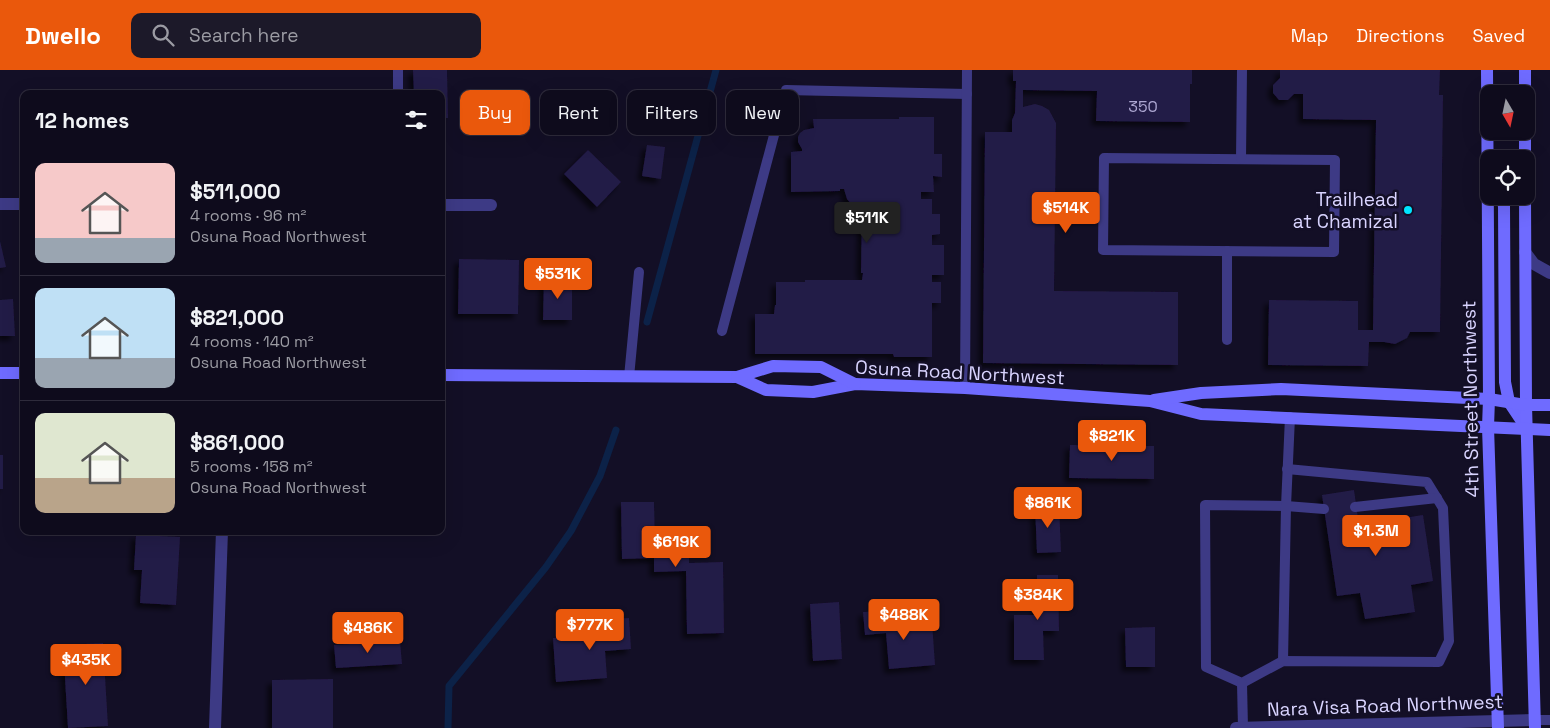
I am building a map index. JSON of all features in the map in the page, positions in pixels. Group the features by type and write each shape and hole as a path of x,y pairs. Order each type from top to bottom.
{"main road":[{"name":"4th Street Northwest","path":"1487,70 1487,85"},
{"path":"1525,70 1525,85"},
{"name":"4th Street Northwest","path":"1487,140 1488,427 1498,724"},
{"path":"1504,205 1505,382 1509,402 1527,429"},
{"path":"1525,205 1526,405 1535,724"},
{"path":"737,377 773,366 821,367 855,384"},
{"path":"0,373 20,373"},
{"name":"Osuna Road Northwest","path":"445,375 737,377 766,390 813,392 855,384 964,388 1150,401 1201,414 1550,430"},
{"name":"Osuna Road Northwest","path":"1150,401 1201,393 1281,389 1489,399 1526,405 1550,405"}],"street":[{"path":"0,204 20,204"},
{"path":"445,205 490,205"},
{"path":"1525,252 1534,264 1550,272"},
{"path":"215,728 222,535"},
{"name":"Nara Visa Road Northwest","path":"1236,728 1535,724"}],"lane":[{"path":"398,70 398,90"},
{"path":"964,388 967,70"},
{"path":"1241,159 1242,70"},
{"path":"722,331 786,90 966,94"},
{"path":"1104,158 1241,159 1335,160 1334,252 1103,250 1104,158"},
{"path":"1227,251 1227,340"},
{"path":"629,377 638,272"},
{"path":"1283,661 1287,469 1290,417"},
{"path":"1242,683 1283,661 1439,662 1449,641 1443,508 1427,482 1287,469"},
{"path":"1356,507 1437,498"},
{"path":"1242,683 1206,667 1205,505 1286,506 1324,509"},
{"path":"1242,683 1243,728"},
{"path":"1535,724 1550,720"}],"building":[{"path":"413,70 447,70 448,118 445,118 445,90 414,90"},
{"path":"1013,70 1192,70 1190,122 1096,121 1097,91 1023,90 1023,107 1035,104 1042,106 1049,110 1056,123 1054,291 1178,292 1178,365 983,363 985,132 1012,132 1012,120 1015,113 1016,81 1013,81"},
{"name":"Trailhead at Chamizal","path":"1280,70 1440,70 1439,95 1443,95 1440,332 1410,332 1407,338 1395,344 1369,342 1368,366 1268,365 1269,300 1358,301 1358,330 1373,330 1376,120 1303,119 1303,94 1294,94 1288,100 1279,100 1273,93 1273,85 1280,78"},
{"path":"899,117 934,117 934,154 942,154 942,177 933,176 934,192 921,192 921,199 932,199 932,214 940,214 940,234 932,235 932,245 944,245 944,275 932,275 932,282 941,282 941,303 932,303 932,357 894,357 893,354 755,354 755,314 774,314 776,282 862,280 862,210 851,204 847,199 844,189 840,189 840,191 791,192 791,152 802,151 798,142 800,133 814,128 813,119 899,119"},
{"path":"647,145 665,147 661,179 642,176"},
{"path":"588,150 621,182 597,207 564,174"},
{"path":"0,241 6,267 0,268"},
{"path":"459,259 519,260 518,314 458,314"},
{"path":"544,279 572,279 572,320 543,320"},
{"path":"13,299 15,336 0,336 0,300"},
{"path":"1070,445 1154,446 1154,479 1069,478"},
{"path":"0,455 3,455 3,489 0,489"},
{"path":"1354,490 1359,525 1423,515 1433,581 1411,585 1415,612 1365,619 1360,593 1337,596 1322,495"},
{"path":"621,502 654,502 655,543 689,542 689,563 723,562 724,633 687,634 686,571 654,572 654,558 622,559"},
{"path":"1059,505 1061,552 1037,553 1035,506"},
{"path":"136,535 180,537 176,605 140,603 142,570 134,570"},
{"path":"1037,575 1058,575 1059,631 1043,631 1044,660 1014,660 1014,615 1037,615"},
{"path":"839,602 842,659 813,661 810,604"},
{"path":"883,611 884,626 932,622 935,665 889,669 886,633 865,635 863,612"},
{"path":"629,618 631,649 605,651 607,678 556,682 553,638 599,635 597,620"},
{"path":"1155,627 1155,667 1126,667 1125,628"},
{"path":"400,641 402,664 336,668 334,645"},
{"path":"103,643 108,726 68,728 63,645"},
{"path":"333,679 333,728 272,728 272,680"}],"waterway":[{"path":"647,322 716,70"},
{"path":"448,728 449,686 546,567 571,531 600,476 616,430"}],"place":[{"name":"Trailhead at Chamizal","path":"1408,210"}]}
